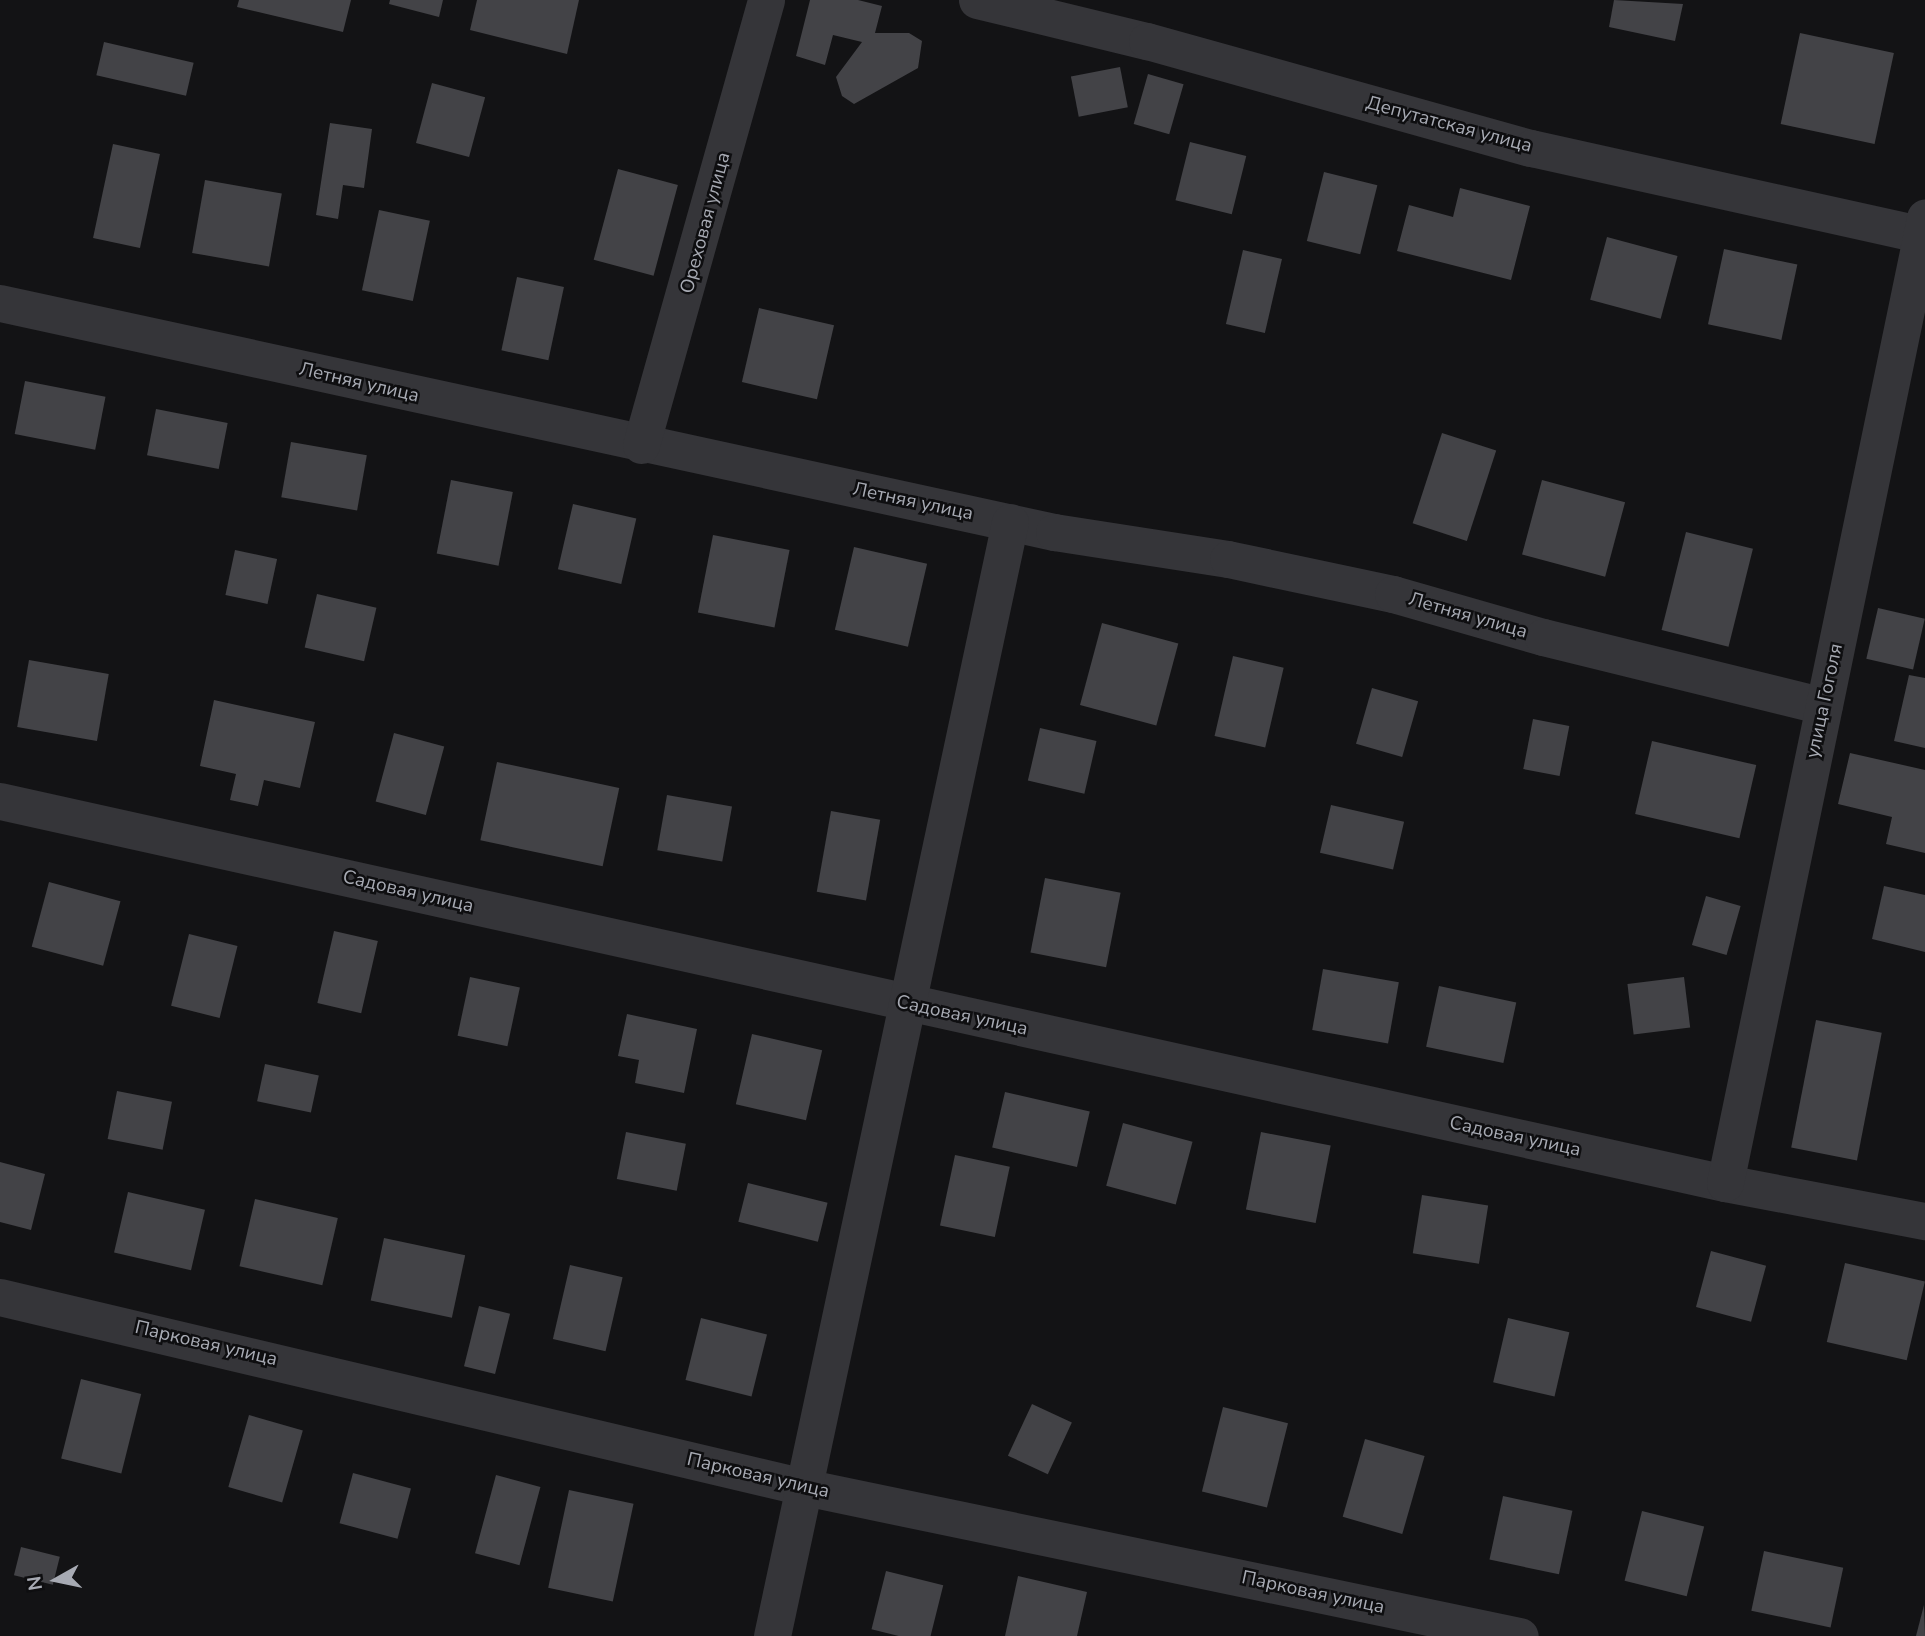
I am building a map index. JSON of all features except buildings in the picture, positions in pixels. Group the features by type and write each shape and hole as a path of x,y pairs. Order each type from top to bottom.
{"street":[{"name":"Ореховая улица","path":"641,445 766,0"},
{"name":"Депутатская улица","path":"977,0 1147,41 1531,148 1924,229"},
{"name":"улица Гоголя","path":"1725,1183 1924,229"},
{"name":"Летняя улица","path":"0,303 641,445 1010,522 1393,594 1542,637 1824,706"},
{"path":"772,1636 1010,522"},
{"name":"Садовая улица","path":"0,801 1725,1183 1925,1221"},
{"name":"Парковая улица","path":"0,1297 804,1488 1520,1636"}]}
